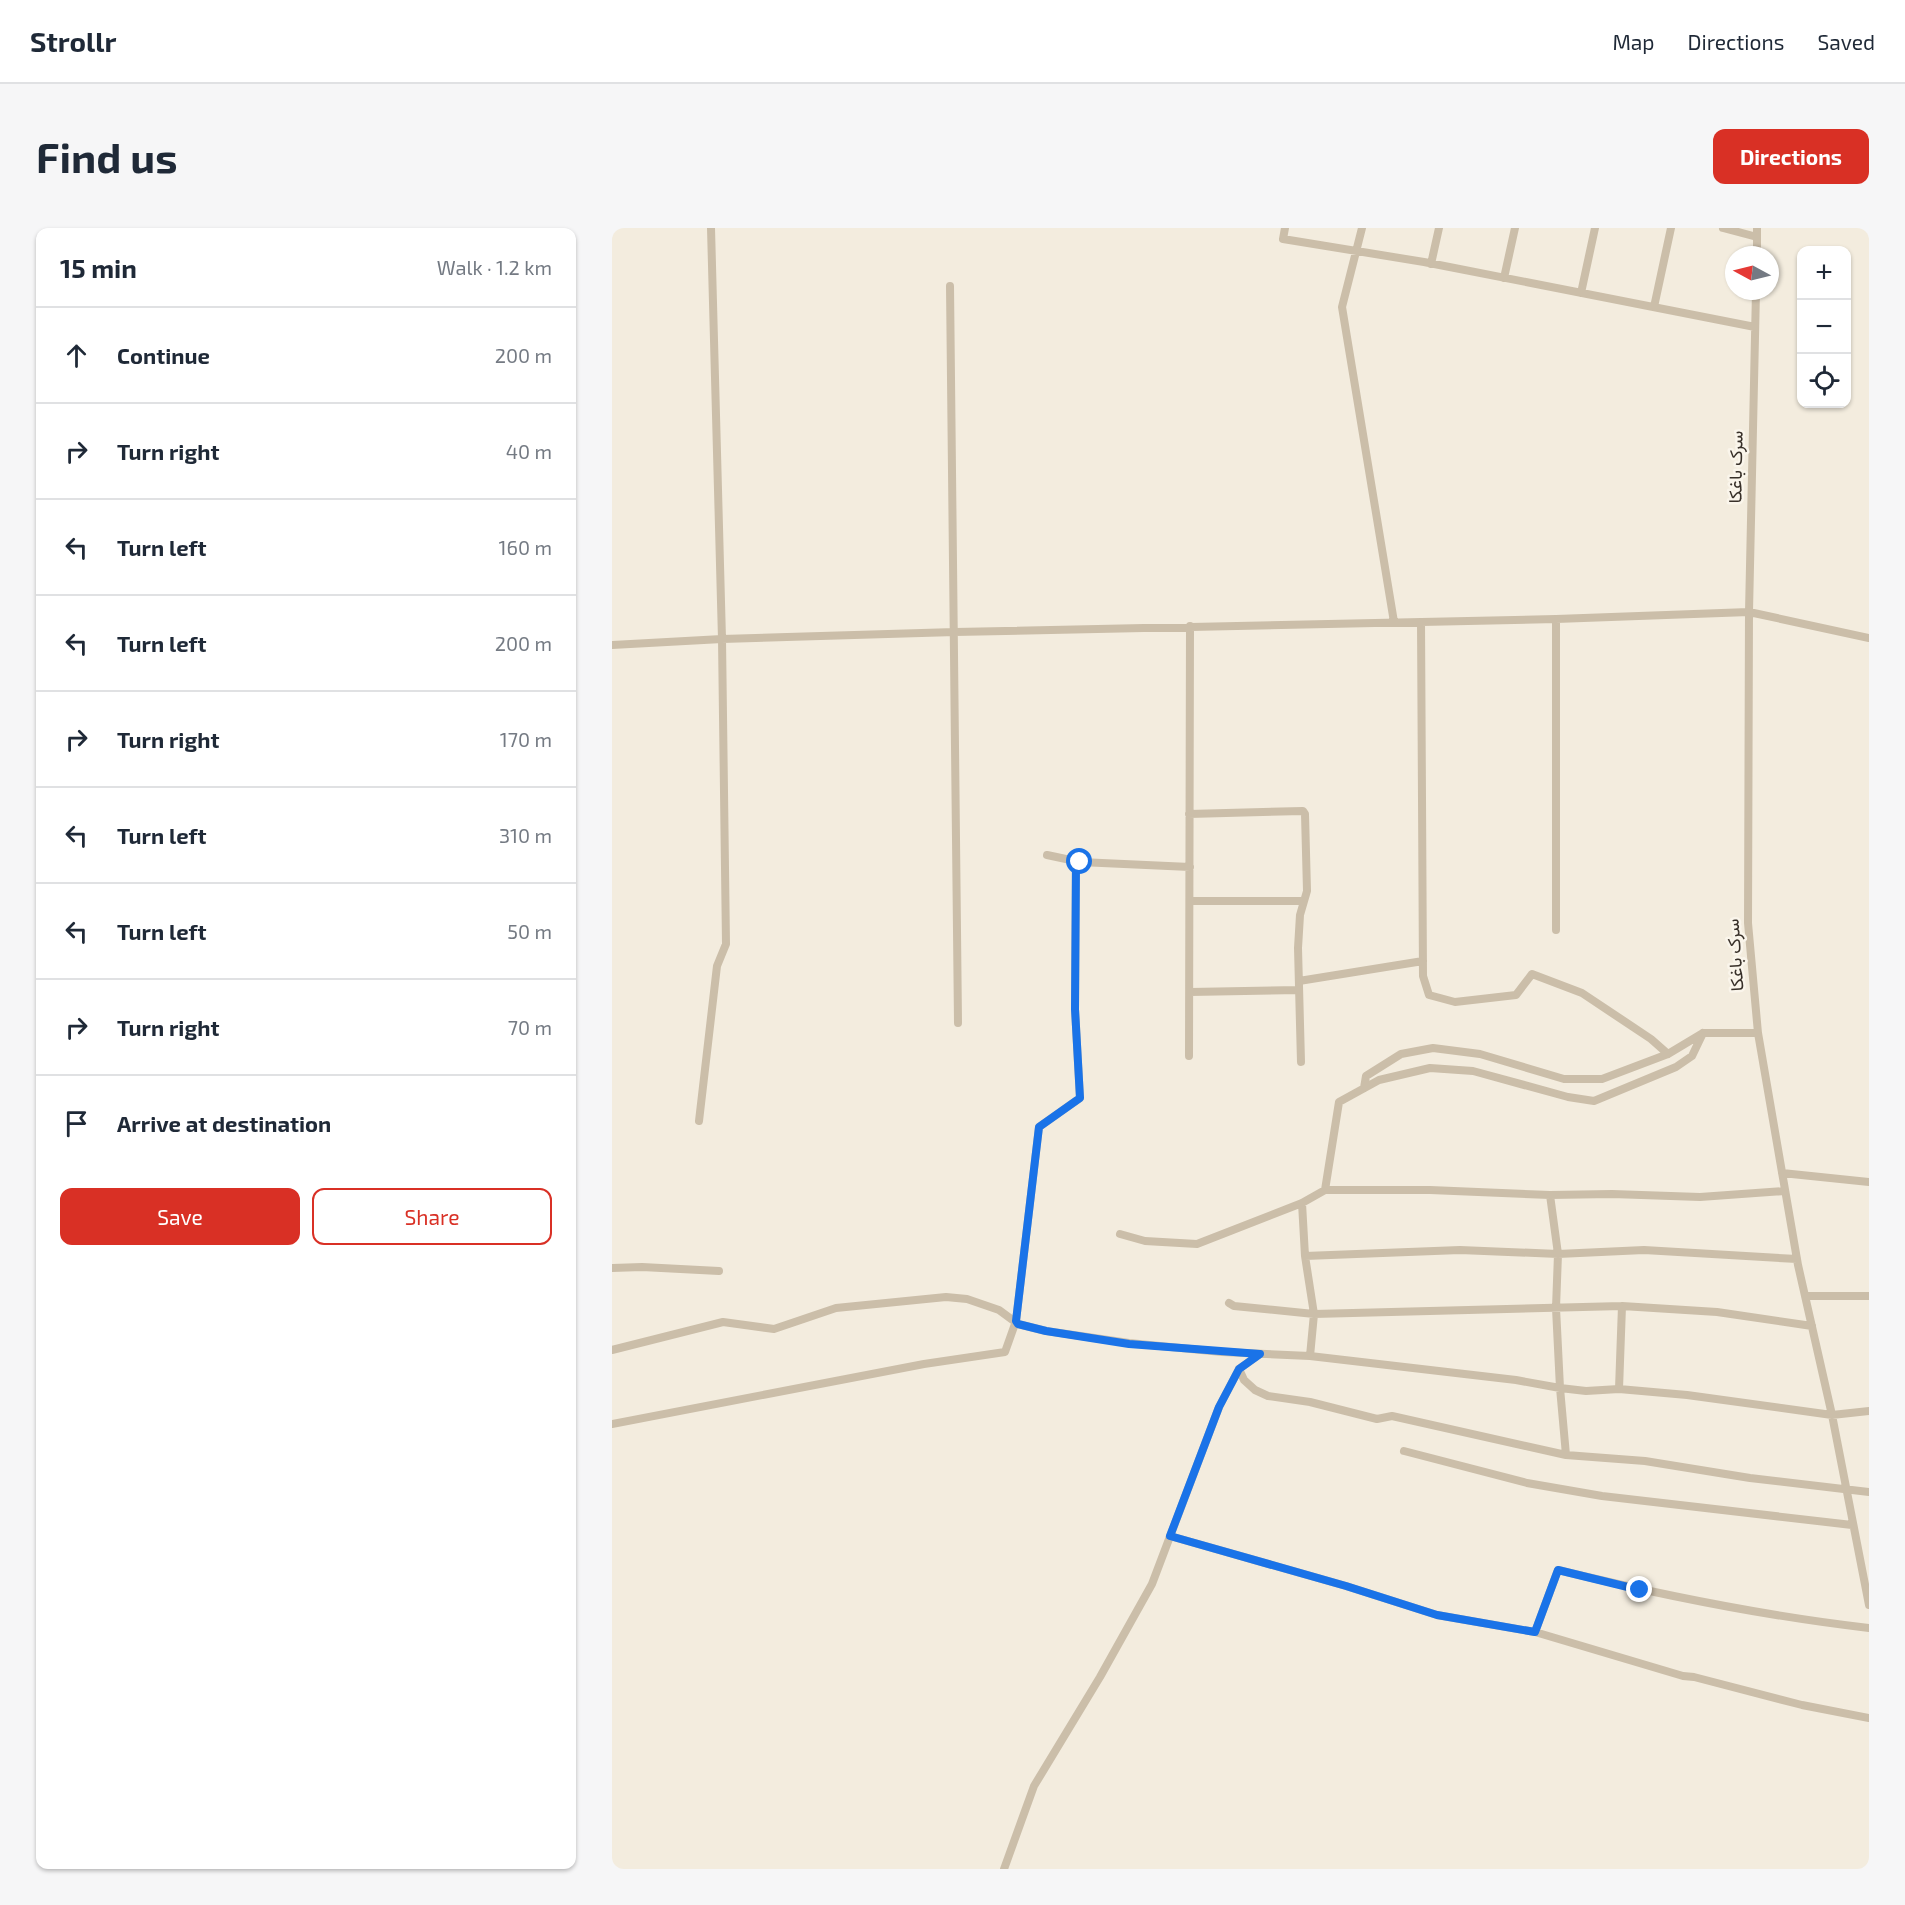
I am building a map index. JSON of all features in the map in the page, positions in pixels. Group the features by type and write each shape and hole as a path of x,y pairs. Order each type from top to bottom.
{"street":[{"path":"699,1121 717,966 726,944 722,639 711,228"},
{"path":"1285,228 1282,239 1431,264 1755,327"},
{"path":"1362,228 1342,308 1394,622"},
{"path":"1431,264 1439,228"},
{"path":"1504,278 1515,228"},
{"path":"1581,293 1595,228"},
{"path":"1654,307 1671,228"},
{"path":"1723,228 1757,233"},
{"path":"950,286 958,1023"},
{"name":"سرک باغکا","path":"1756,300 1749,612 1748,923 1758,1033 1785,1191 1804,1296 1832,1415 1869,1605"},
{"path":"612,645 722,639 955,632 1556,620 1749,612 1869,638"},
{"path":"1556,620 1556,930"},
{"path":"1420,622 1423,976 1429,995 1455,1002 1516,995 1532,974 1582,993 1652,1039 1668,1054"},
{"path":"1189,1056 1190,626"},
{"path":"1189,814 1302,812 1306,818 1306,891 1300,915 1301,1062"},
{"path":"1047,855 1080,862 1190,867"},
{"path":"612,1424 924,1364 1005,1352 1016,1321 1039,1127 1080,1098 1075,1009 1076,860"},
{"path":"1190,901 1304,901"},
{"path":"1190,992 1299,986 1423,961"},
{"path":"1325,1190 1339,1102 1379,1080 1430,1068 1473,1071 1568,1097 1594,1101 1676,1067 1692,1056 1703,1033"},
{"path":"1364,1088 1366,1076 1401,1054 1433,1048 1480,1054 1564,1080 1602,1079 1668,1054 1703,1033 1758,1033"},
{"path":"1782,1173 1869,1182"},
{"path":"1120,1234 1145,1241 1197,1244 1302,1203 1325,1190 1430,1190 1550,1195 1612,1194 1700,1197 1785,1191"},
{"path":"1550,1195 1558,1254 1556,1308 1566,1455"},
{"path":"1302,1203 1305,1256 1314,1314 1310,1356"},
{"path":"1305,1256 1460,1250 1558,1254 1644,1250 1797,1258"},
{"path":"612,1268 642,1267 719,1271"},
{"path":"1804,1296 1869,1296"},
{"path":"612,1350 723,1322 774,1329 836,1308 946,1297 967,1299 999,1310 1018,1324 1046,1331 1129,1344 1310,1356 1516,1380 1586,1391 1619,1389 1687,1395 1832,1415 1869,1411"},
{"path":"1229,1303 1234,1306 1314,1314 1622,1306 1717,1312 1812,1326"},
{"path":"1619,1389 1622,1306"},
{"path":"1004,1869 1035,1786 1152,1584 1219,1407 1239,1369 1260,1354"},
{"path":"1239,1369 1244,1380 1255,1390 1268,1396 1310,1402 1377,1419 1392,1416 1566,1455 1644,1461 1750,1478 1869,1492"},
{"path":"1404,1451 1527,1483 1602,1496 1852,1525"},
{"path":"1170,1536 1346,1586 1437,1615 1535,1632 1683,1676 1802,1705 1869,1718"},
{"path":"1535,1632 1558,1570 1640,1590 1724,1606 1802,1620 1869,1628"}],"route":[{"path":"1080,862 1076,860 1075,1009 1080,1098 1039,1127 1016,1321 1018,1324 1046,1331 1112,1339 1129,1344 1260,1354 1239,1369 1219,1407 1170,1536 1346,1586 1437,1615 1535,1632 1558,1570 1640,1590"}]}
